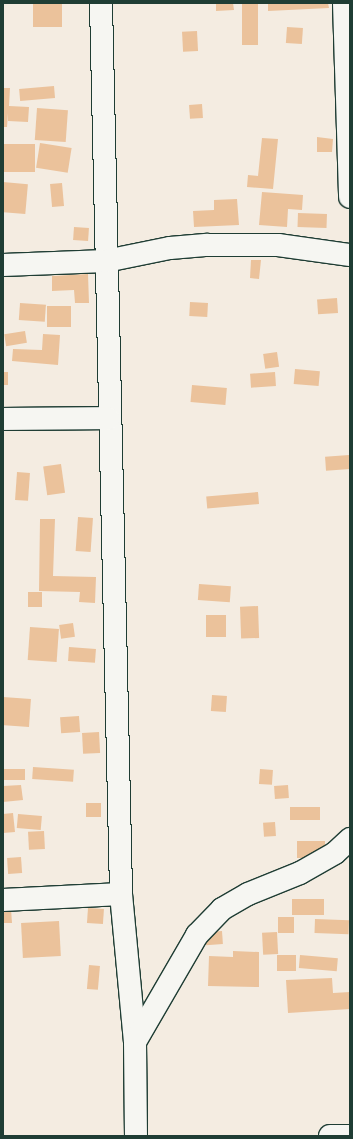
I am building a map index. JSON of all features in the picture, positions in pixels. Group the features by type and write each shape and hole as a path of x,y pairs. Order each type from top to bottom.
{"street":[{"path":"102,3 108,418 121,894 134,1042 136,1136"},
{"path":"344,3 350,197"},
{"path":"3,265 106,262 170,248 215,245 278,245 350,255"},
{"path":"3,419 108,418"},
{"path":"134,1042 197,935 222,909 248,894 300,873 336,853 350,839"},
{"path":"3,900 121,894"},
{"path":"330,1136 350,1136"}],"building":[{"path":"33,3 62,3 62,27 33,27"},
{"path":"216,3 233,3 234,10 216,11"},
{"path":"242,3 258,3 258,45 242,45"},
{"path":"268,3 328,3 329,8 268,11"},
{"path":"287,27 303,28 302,44 286,43"},
{"path":"197,31 198,51 183,52 182,32"},
{"path":"54,86 55,98 20,101 19,89"},
{"path":"3,88 10,88 9,106 29,107 28,122 8,121 8,113 7,127 3,127"},
{"path":"202,104 203,118 190,119 189,105"},
{"path":"37,108 68,110 66,142 35,140"},
{"path":"317,137 333,139 332,152 317,152"},
{"path":"262,138 278,139 273,189 247,187 248,175 258,176"},
{"path":"40,143 72,148 68,173 36,168"},
{"path":"3,144 35,144 35,172 3,172"},
{"path":"3,182 28,184 25,214 3,212"},
{"path":"62,183 64,206 52,207 50,184"},
{"path":"262,192 303,195 302,210 288,209 287,227 259,225"},
{"path":"237,199 239,225 194,227 193,211 214,210 214,200"},
{"path":"298,213 327,214 326,228 298,227"},
{"path":"74,227 89,228 88,241 73,240"},
{"path":"251,260 261,260 259,279 250,278"},
{"path":"88,274 89,303 75,303 74,290 52,291 52,276"},
{"path":"337,298 338,313 318,314 317,299"},
{"path":"190,302 208,303 207,317 189,316"},
{"path":"20,303 46,305 45,322 19,320"},
{"path":"47,306 71,306 71,327 47,327"},
{"path":"25,331 27,343 6,346 4,334"},
{"path":"43,334 60,335 58,365 12,361 13,349 42,350"},
{"path":"277,352 279,367 265,369 263,354"},
{"path":"295,369 320,371 319,386 294,384"},
{"path":"3,372 8,372 8,385 3,385"},
{"path":"275,372 276,386 251,388 250,374"},
{"path":"192,385 227,388 225,405 191,402"},
{"path":"349,455 350,469 326,471 325,457"},
{"path":"61,464 65,493 47,495 43,467"},
{"path":"17,472 30,473 28,501 15,500"},
{"path":"258,492 259,504 207,508 206,497"},
{"path":"78,517 93,518 91,552 76,551"},
{"path":"40,519 55,519 53,576 96,577 95,603 79,602 80,592 39,591"},
{"path":"199,584 231,586 230,602 198,600"},
{"path":"28,592 42,592 42,607 28,607"},
{"path":"258,606 259,638 241,639 240,607"},
{"path":"206,615 226,615 226,637 206,637"},
{"path":"73,623 75,637 61,639 59,625"},
{"path":"30,627 59,629 57,662 28,660"},
{"path":"69,647 96,649 95,663 68,661"},
{"path":"212,695 227,696 226,712 211,711"},
{"path":"3,697 31,699 29,727 3,725"},
{"path":"79,716 80,732 61,733 60,717"},
{"path":"99,732 100,753 83,754 82,733"},
{"path":"33,767 74,770 73,782 32,779"},
{"path":"3,769 25,769 25,780 3,780"},
{"path":"260,769 273,770 272,785 259,784"},
{"path":"21,785 23,800 3,802 3,786"},
{"path":"288,785 289,798 275,799 274,786"},
{"path":"86,803 101,803 101,817 86,817"},
{"path":"290,807 320,807 320,820 290,820"},
{"path":"13,813 15,832 3,833 3,814"},
{"path":"18,814 42,816 41,830 17,828"},
{"path":"275,822 276,836 264,837 263,823"},
{"path":"44,831 45,849 29,850 28,832"},
{"path":"297,841 325,841 325,858 297,858"},
{"path":"21,857 22,873 8,874 7,858"},
{"path":"292,899 324,899 324,915 292,915"},
{"path":"88,908 104,909 103,924 87,923"},
{"path":"11,909 12,923 3,923 3,910"},
{"path":"278,917 294,917 294,933 278,933"},
{"path":"315,919 349,920 348,934 315,933"},
{"path":"59,921 61,956 23,958 21,923"},
{"path":"222,931 223,944 206,945 205,932"},
{"path":"277,932 278,954 263,955 262,933"},
{"path":"233,951 259,952 259,987 208,986 209,956 233,957"},
{"path":"277,955 296,955 296,971 277,971"},
{"path":"300,955 338,958 337,971 299,968"},
{"path":"89,965 100,966 98,990 87,989"},
{"path":"332,978 333,993 350,992 350,1009 288,1013 286,980"}]}
